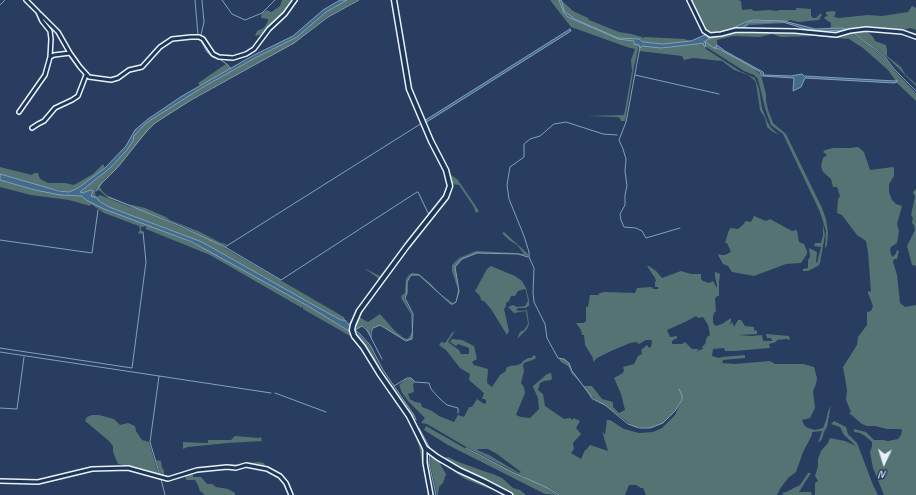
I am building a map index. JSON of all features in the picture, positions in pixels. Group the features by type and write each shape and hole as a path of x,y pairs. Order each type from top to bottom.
{"street":[{"path":"26,0 58,32 70,53 86,75 95,78 115,79 129,70 142,67 160,47 172,39 191,37 201,38 213,54 219,57 229,58 242,55 254,49 269,29 285,14 295,0"},
{"path":"394,0 409,89 428,134 446,170 450,186 446,197 407,246 359,311 352,330 354,336 409,416 425,448 431,495"},
{"path":"689,0 704,31 710,35 722,34 736,30 795,31 836,35 866,29 902,32 916,37"},
{"path":"19,112 44,75 50,57 50,31 42,22 38,12"},
{"path":"50,57 70,53"},
{"path":"32,128 44,121 55,108 78,96 86,75"},
{"path":"425,448 459,470 510,495"},
{"path":"0,481 38,482 92,469 128,468 168,479 198,470 227,467 236,468 246,465 267,468 280,476 286,483 290,495"}],"green space":[{"path":"282,0 294,0 284,13 263,34 255,36 257,31 264,28 268,21 268,19 261,18 262,13 267,10 271,12 273,11 280,6"},
{"path":"347,0 358,0 327,17 294,43 197,96 155,123 118,167 104,180 100,187 108,196 128,204 145,208 198,231 221,243 227,244 224,246 178,224 107,197 99,190 97,191 98,187 102,183 96,188 95,194 97,197 100,195 141,210 211,240 344,317 345,320 341,320 317,307 202,242 109,207 91,196 88,190 83,193 80,192 110,168 126,151 133,141 134,136 146,123 203,87 297,37 326,12"},
{"path":"550,0 559,0 564,13 568,17 610,36 635,42 639,45 625,121 621,121 620,118 617,117 587,116 624,115 632,71 631,60 635,49 571,27"},
{"path":"561,0 573,11 588,18 589,20 619,32 642,38 684,39 691,41 663,44 618,38 570,16 564,11"},
{"path":"690,0 738,0 741,1 742,10 751,9 754,11 777,11 796,10 796,8 811,9 811,16 813,18 816,18 822,14 819,20 799,22 790,20 786,22 753,20 720,33 709,33 704,30"},
{"path":"912,6 916,8 916,30 910,28 901,31 828,29 831,27 831,23 824,17 828,16 826,12 833,11 836,12 834,17 839,18 868,15 882,16 908,12"},
{"path":"765,21 786,23 749,25 745,28 800,30 802,29 801,27 805,29 825,31 846,31 838,34 741,29 749,22"},
{"path":"865,29 875,41 886,45 887,56 901,67 905,74 916,84 916,86 877,49 851,31"},
{"path":"736,31 795,31 836,36 850,32 870,45 885,58 894,70 916,93 916,101 898,84 888,70 863,48 849,39 814,36 781,37 772,34 760,37 733,36 717,40 717,48 753,68 761,75 768,110 773,123 786,134 822,208 826,219 828,233 827,245 825,249 826,231 820,212 783,134 771,125 758,79 754,75 744,71 706,47 705,42 708,39"},
{"path":"703,43 706,49 740,71 755,78 759,89 762,108 767,121 771,128 779,135 767,127 765,118 760,110 756,83 748,75 734,70 722,61 693,58 684,60 682,56 639,51 642,46 661,48"},
{"path":"226,64 231,69 200,86 198,83"},
{"path":"430,143 447,178 449,185 447,194 358,313 351,332 412,424 423,449 429,495 419,446 410,423 358,345 350,336 303,309 303,306 302,308 210,255 146,229 146,226 141,227 143,232 142,234 138,233 140,230 139,226 104,213 91,204 90,206 69,200 31,195 0,187 0,180 35,190 60,195 83,196 209,250 349,331 349,323 378,280 378,278 364,268 380,276 447,190 446,178"},
{"path":"858,147 864,152 870,170 894,168 894,176 889,184 889,192 892,200 896,204 902,206 897,224 899,231 897,243 891,247 890,250 892,257 895,255 897,250 899,251 897,259 894,259 893,262 897,275 900,303 905,307 916,305 916,495 884,495 873,468 870,452 872,442 860,433 854,432 854,429 866,432 874,440 888,441 898,439 902,430 867,426 862,424 849,413 851,412 846,400 847,390 843,367 857,345 858,337 867,325 867,312 871,311 873,306 868,293 868,291 871,292 868,252 866,241 857,235 842,215 837,213 838,199 840,196 837,187 833,187 831,179 823,172 821,166 823,158 827,155 823,152 825,150 833,148"},
{"path":"103,164 105,168 78,188 69,192 42,187 0,174 0,167 32,175 34,173 38,173 40,179 48,183 65,183 74,185 93,174"},
{"path":"447,172 458,180 479,211 476,213 474,207 459,185 452,184 448,197 359,317 368,322 380,314 395,331 407,339 412,332 411,314 401,298 405,293 406,279 409,275 412,273 419,274 440,294 419,275 410,275 407,281 407,292 404,298 412,314 413,335 411,340 404,340 381,325 370,331 370,336 365,327 362,326 354,330 359,314 451,187 451,181"},
{"path":"916,189 916,266 912,265 907,246 915,230 911,215 915,197 913,192"},
{"path":"754,216 766,221 770,219 792,231 797,231 799,242 804,244 807,251 807,254 801,263 786,264 754,276 732,272 728,266 723,264 718,255 725,255 731,252 727,243 725,243 729,230 731,228 738,229 744,224 745,221 751,222"},
{"path":"823,224 825,235 820,263 818,266 808,271 803,271 803,269 808,268 808,260 810,257 809,248 817,252 817,263 821,247 814,246 815,243 821,243"},
{"path":"504,232 528,254 528,256 518,254 477,253 462,259 455,267 459,291 456,302 452,304 440,294 453,303 456,301 458,289 452,271 452,265 459,258 476,251 524,254 517,245 502,233"},
{"path":"491,266 515,276 522,281 526,288 529,306 525,308 518,308 516,310 527,310 529,324 527,329 517,339 520,332 524,330 528,324 526,311 514,313 508,307 513,305 517,307 525,306 528,301 526,291 525,289 518,291 515,296 511,296 509,301 506,303 504,309 509,331 507,335 491,309 481,300 480,296 475,291 487,269"},
{"path":"647,266 656,271 662,278 681,271 691,274 701,274 701,279 703,281 709,283 713,281 717,288 715,272 720,274 719,296 715,299 716,311 713,316 713,323 716,326 731,318 729,326 732,322 734,327 738,320 741,320 745,326 754,327 754,330 757,331 757,334 738,335 762,335 763,341 772,341 771,338 767,338 766,334 789,336 790,340 777,340 776,342 769,344 770,348 735,351 725,351 724,348 713,349 712,356 719,358 745,355 745,358 723,360 722,363 735,364 770,361 775,364 803,364 814,367 817,378 813,391 815,408 810,418 802,420 804,425 808,428 815,430 823,428 831,405 827,427 822,439 818,443 822,431 812,432 796,472 788,478 777,495 646,495 643,488 636,485 629,485 625,495 560,495 550,488 542,486 468,448 427,424 421,423 425,418 408,401 402,393 399,385 406,379 411,378 415,382 413,385 414,392 408,394 410,399 421,403 422,407 439,416 454,422 458,415 464,417 469,407 472,407 477,399 484,404 486,403 486,400 482,399 484,393 469,380 470,374 460,368 446,350 439,345 441,342 445,343 455,331 448,342 459,350 461,354 469,354 469,348 458,344 456,346 450,342 452,339 462,340 474,346 477,359 472,362 474,365 488,369 487,383 492,387 500,375 506,371 506,368 518,365 534,355 536,357 535,359 524,363 523,366 524,371 521,383 524,387 525,393 516,415 530,418 539,409 538,398 533,386 547,374 551,373 551,380 540,383 538,390 543,394 545,406 564,419 570,418 572,420 574,418 580,421 576,428 581,434 573,443 574,449 571,453 581,459 585,450 590,445 608,451 602,431 605,435 607,420 610,420 624,429 639,433 653,432 662,428 675,415 682,400 675,411 663,423 651,428 634,427 605,405 596,401 592,396 593,401 582,384 572,374 568,366 561,362 558,358 564,359 569,363 572,371 584,386 592,386 602,399 613,402 613,407 619,413 625,410 621,394 614,378 623,373 623,367 634,364 638,356 642,354 641,350 647,345 649,348 651,347 652,340 646,340 639,344 636,342 630,343 597,358 593,362 593,358 585,345 584,335 582,335 581,330 576,323 584,323 586,321 586,307 588,307 590,295 598,295 604,292 635,293 637,288 652,287 653,289 658,289 658,287 655,287 655,278","holes":["696,316 698,318 703,317 708,325 710,335 707,337 705,344 702,347 704,348 696,352 699,349 692,349 685,342 682,344 672,344 672,341 677,338 677,336 670,337 667,330","488,449 521,472 519,473 489,455 477,450"]},
{"path":"353,331 360,335 369,345 382,371 414,415 415,421 430,450 426,448 410,415"},
{"path":"99,415 114,419 120,425 128,423 135,426 136,431 142,440 149,442 159,476 118,464 113,452 113,446 85,421 87,417"},
{"path":"834,421 846,427 848,434 857,443 878,495 815,495 815,483 818,481 815,476 818,466 818,459 821,451 828,443 830,438 845,441 856,446 844,435 840,427 831,424"},
{"path":"426,426 468,450 550,489 558,495 545,494 448,445 424,430"},
{"path":"235,436 261,437 262,441 188,447 183,449 183,442 208,443 208,440 231,440"},
{"path":"431,450 444,458 448,457 502,478 513,488 520,490 526,495 512,495 458,469 431,452"},
{"path":"431,454 508,495 504,495 493,488 490,489 465,479 442,463 440,464 446,474 443,483 439,487 437,495 430,463"},
{"path":"156,460 161,461 164,475 170,476 193,468 259,462 264,463 265,466 248,464 236,467 197,469 170,477 161,476"},
{"path":"227,468 238,469 200,472 193,474 193,477 201,477 207,484 228,489 235,493 235,495 205,495 200,491 195,480 186,480 185,474 191,472"},
{"path":"808,473 811,473 799,492 811,492 812,495 784,495 782,493 800,485"}],"water":[{"path":"340,0 347,0 326,12 297,37 203,87 146,123 134,136 133,141 126,151 110,168 80,192 83,193 91,190 93,191 91,196 97,198 109,207 202,242 317,307 341,320 345,320 350,326 349,331 308,306 192,242 104,209 86,200 82,196 60,195 35,190 0,180 0,174 59,191 69,192 78,188 105,168 126,146 135,130 148,119 182,96 254,55 293,36 323,10"},
{"path":"559,0 562,2 564,11 575,19 618,38 639,39 643,42 663,44 691,41 709,33 720,33 753,20 784,21 815,29 842,28 850,30 825,31 805,29 783,22 749,22 741,29 708,39 705,42 706,47 703,43 661,48 642,46 640,48 639,45 634,44 634,41 618,39 568,17 564,13"},
{"path":"570,29 571,31 425,123 424,121"},
{"path":"717,45 763,72 764,75 791,76 802,74 804,76 897,80 897,82 805,78 801,87 793,91 794,78 762,76 760,72 741,61 717,48 715,49"}],"waterway":[{"path":"0,5 5,0"},
{"path":"195,0 198,35 201,36"},
{"path":"201,35 204,22 202,0"},
{"path":"222,0 232,14 245,20 262,13 275,0"},
{"path":"96,191 155,123 191,100 294,43 328,17 359,0"},
{"path":"852,32 885,57 894,69 916,91"},
{"path":"200,39 207,52 213,57 216,56"},
{"path":"704,41 714,48 716,47"},
{"path":"640,47 626,122 619,140 626,159 625,171 627,186 625,205 620,214 621,220 624,227 636,228 642,231 646,238 680,228"},
{"path":"218,58 231,69"},
{"path":"635,75 719,94"},
{"path":"617,135 603,134 566,122 554,124 540,136 530,139 524,144 524,157 510,167 507,185 509,199 524,236 529,257 534,268 534,302 545,324 547,338 558,358 564,359 569,363 572,371 593,399 605,405 628,424 639,428 650,428 663,423 675,411 682,400 682,395 679,389"},
{"path":"108,197 178,225 225,247 422,123"},
{"path":"225,247 281,280 417,192 428,213 430,213"},
{"path":"0,240 92,253 98,210"},
{"path":"0,348 132,368 146,262 143,232"},
{"path":"371,337 373,328 380,325 406,341 412,339 413,314 405,298 407,293 407,282 411,275 419,275 451,304 453,304 456,302 459,291 455,267 462,259 477,253 518,254 528,257"},
{"path":"355,330 362,326 367,330 382,359"},
{"path":"355,330 370,345 383,370 416,420"},
{"path":"0,352 159,376 150,442 160,476"},
{"path":"0,408 17,409 24,357"},
{"path":"159,376 271,393"},
{"path":"394,386 407,378 411,378 415,382 429,383 431,389 447,405 458,408 458,413"},
{"path":"275,393 326,412"},
{"path":"419,428 431,450"},
{"path":"466,448 512,472 550,489 559,495"},
{"path":"430,454 429,463 436,495"},
{"path":"161,479 165,495"}]}
